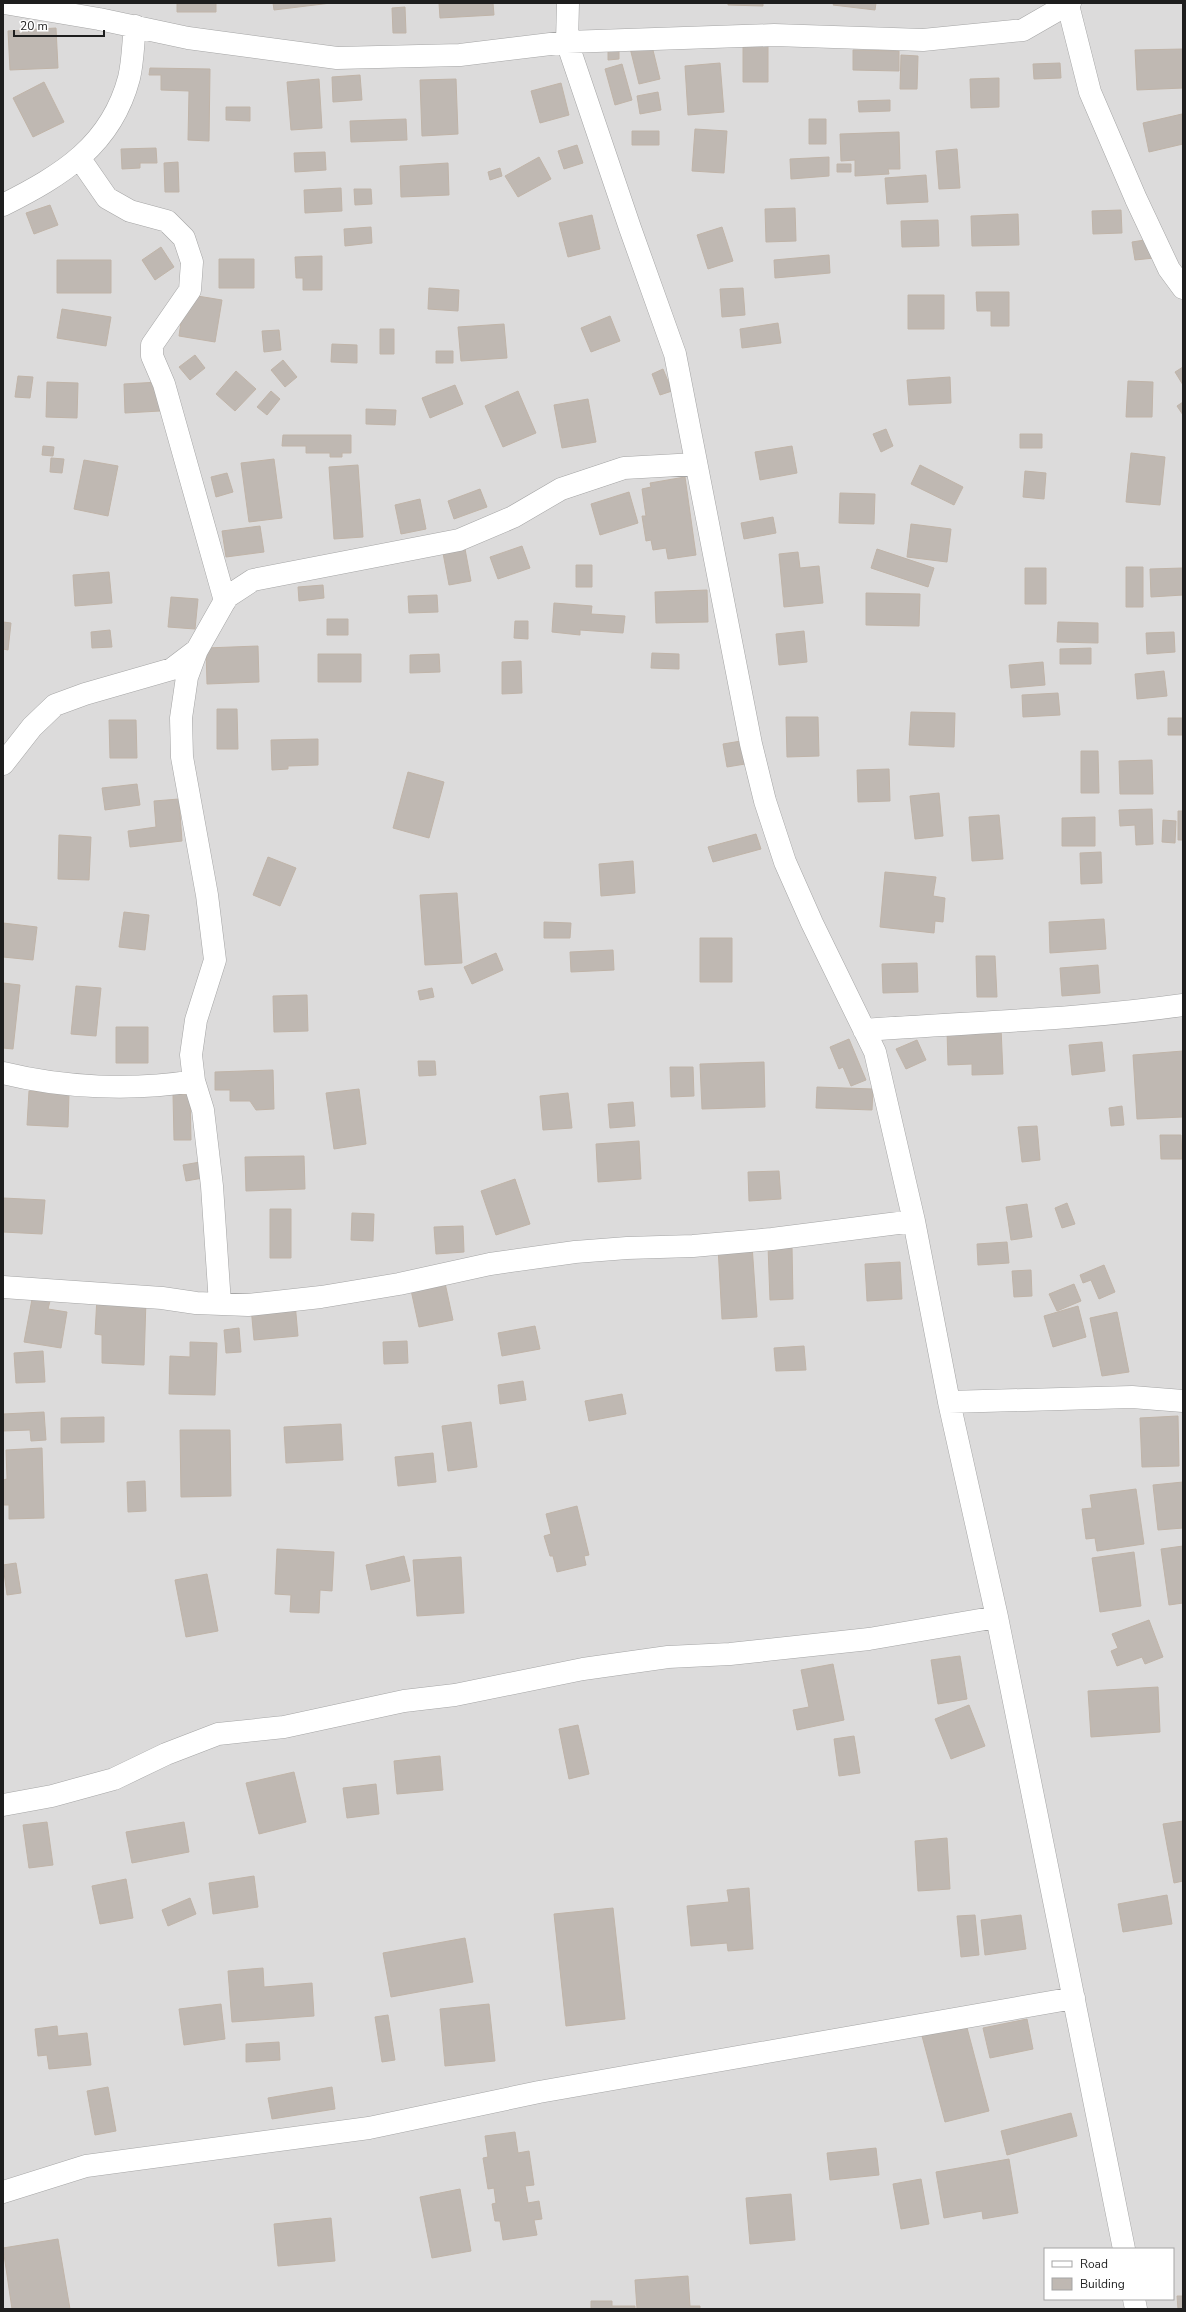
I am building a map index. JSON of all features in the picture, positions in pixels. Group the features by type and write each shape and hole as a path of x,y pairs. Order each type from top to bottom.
{"street":[{"path":"4,3 97,11 136,26 188,38 337,58 460,56 567,42 774,35 923,40 1023,30 1069,4 1090,92 1136,200 1169,268 1183,288"},
{"path":"568,3 567,42 630,228 676,354 750,744 765,801 786,862 809,916 875,1052 914,1221 949,1402 997,1617 1124,2248"},
{"path":"3,205 42,184 80,159 111,123 129,77 136,26"},
{"path":"80,159 107,198 130,211 167,221 184,238 192,262 190,290 152,346 152,356 164,384 225,601"},
{"path":"220,1304 212,1186 203,1110 194,1081 191,1055 196,1020 215,960 207,895 182,757 181,718 187,677 197,650 227,597 253,580 459,540 513,517 561,488 624,468 696,464"},
{"path":"3,764 32,727 55,705 85,694 172,669 197,650"},
{"path":"864,1030 968,1022 1052,1019 1131,1012 1183,1005"},
{"path":"3,1074 66,1084 173,1084 194,1081"},
{"path":"3,1287 248,1305 399,1284 490,1264 574,1252 627,1248 693,1246 772,1239 914,1221"},
{"path":"949,1402 1132,1397 1183,1401"},
{"path":"3,1805 52,1796 114,1779 166,1754 218,1734 284,1727 404,1701 455,1695 583,1670 668,1657 730,1654 869,1639 997,1617"},
{"path":"3,2192 86,2166 369,2128 539,2092 1074,1998"}],"shaded area":[{"path":"3,3 1183,3 1183,2309 3,2309"}],"building":[{"path":"177,3 216,3 216,12 177,12"},
{"path":"273,3 331,3 274,10"},
{"path":"439,3 493,3 494,15 440,18"},
{"path":"728,3 763,3 763,6 728,5"},
{"path":"834,3 876,3 875,10 833,5"},
{"path":"405,7 406,33 393,33 392,8"},
{"path":"56,28 58,68 10,70 8,31"},
{"path":"651,42 660,79 639,84 630,48"},
{"path":"743,45 768,45 768,82 743,82"},
{"path":"1183,49 1183,88 1137,90 1135,50"},
{"path":"608,50 619,50 619,59 608,60"},
{"path":"853,50 899,51 899,71 853,70"},
{"path":"901,55 918,56 917,89 900,89"},
{"path":"720,63 724,112 688,115 685,66"},
{"path":"1060,63 1061,78 1034,79 1033,64"},
{"path":"622,64 632,100 615,105 605,69"},
{"path":"150,68 210,69 209,141 188,140 189,91 161,90 161,75 149,75"},
{"path":"360,75 362,100 333,102 332,77"},
{"path":"999,78 999,107 971,108 970,79"},
{"path":"319,79 322,128 291,130 287,82"},
{"path":"456,79 458,134 422,136 420,80"},
{"path":"44,82 64,122 33,137 13,98"},
{"path":"561,83 569,115 540,123 531,91"},
{"path":"658,92 661,110 640,114 637,96"},
{"path":"890,100 890,111 859,112 858,101"},
{"path":"226,107 250,107 250,121 226,120"},
{"path":"1182,114 1183,144 1149,152 1143,123"},
{"path":"406,119 407,140 351,142 350,121"},
{"path":"809,119 826,119 826,144 809,144"},
{"path":"695,129 727,131 724,173 692,171"},
{"path":"632,131 659,131 659,145 632,145"},
{"path":"899,132 900,169 888,169 889,174 855,176 855,160 841,161 840,134"},
{"path":"577,145 583,163 564,169 558,151"},
{"path":"156,148 157,163 140,163 140,168 122,169 121,149"},
{"path":"957,149 960,188 939,189 936,151"},
{"path":"325,152 326,170 295,172 294,153"},
{"path":"539,157 551,179 518,197 505,176"},
{"path":"829,157 829,176 791,179 790,159"},
{"path":"178,162 179,192 165,192 164,163"},
{"path":"448,163 449,195 401,197 400,166"},
{"path":"837,164 851,164 851,172 837,172"},
{"path":"500,168 502,176 490,180 488,172"},
{"path":"926,175 928,202 887,204 885,178"},
{"path":"341,188 342,211 305,213 304,190"},
{"path":"354,189 371,189 372,204 355,205"},
{"path":"50,205 58,225 34,234 26,213"},
{"path":"795,208 796,241 766,242 765,209"},
{"path":"1121,210 1122,233 1093,234 1092,211"},
{"path":"1018,214 1019,245 972,246 971,216"},
{"path":"592,215 600,249 568,257 559,223"},
{"path":"938,220 939,246 902,247 901,221"},
{"path":"371,227 372,243 345,246 344,229"},
{"path":"722,227 733,261 708,269 697,235"},
{"path":"1151,239 1154,258 1135,260 1132,242"},
{"path":"161,247 174,267 155,280 142,260"},
{"path":"829,255 830,273 775,278 774,260"},
{"path":"322,256 322,290 303,290 303,278 296,278 295,257"},
{"path":"219,259 254,259 254,288 219,288"},
{"path":"57,260 111,260 111,293 57,293"},
{"path":"429,288 459,290 458,311 428,309"},
{"path":"743,288 745,315 722,317 720,289"},
{"path":"976,292 1009,292 1009,326 991,326 991,311 977,311"},
{"path":"185,294 222,300 215,342 179,336"},
{"path":"908,295 944,295 944,329 908,329"},
{"path":"62,309 111,317 106,346 57,338"},
{"path":"610,316 620,341 591,352 581,328"},
{"path":"778,323 781,343 742,348 740,329"},
{"path":"504,324 507,358 461,361 458,327"},
{"path":"380,329 394,329 394,354 380,354"},
{"path":"279,330 281,350 264,352 262,331"},
{"path":"332,344 357,345 357,363 331,362"},
{"path":"436,351 453,351 453,363 436,363"},
{"path":"195,355 205,368 190,380 179,367"},
{"path":"283,360 297,377 285,387 271,370"},
{"path":"1183,367 1183,385 1175,372"},
{"path":"663,369 672,391 660,395 652,374"},
{"path":"236,371 256,389 235,411 216,394"},
{"path":"18,376 33,377 30,398 15,397"},
{"path":"950,377 951,403 909,405 907,380"},
{"path":"1128,381 1153,382 1152,417 1126,417"},
{"path":"47,382 78,383 77,418 46,417"},
{"path":"159,382 160,411 125,413 124,384"},
{"path":"455,385 463,404 430,418 422,398"},
{"path":"271,391 280,399 267,415 257,407"},
{"path":"518,391 536,433 503,447 485,406"},
{"path":"588,399 596,442 562,448 554,405"},
{"path":"1183,402 1183,415 1177,406"},
{"path":"366,409 396,410 395,425 366,424"},
{"path":"886,429 893,446 881,452 873,434"},
{"path":"1020,434 1042,434 1042,448 1020,448"},
{"path":"283,435 351,435 351,453 342,453 342,457 330,457 330,453 306,453 306,446 282,446"},
{"path":"43,446 54,447 53,456 42,455"},
{"path":"792,446 797,473 760,480 755,452"},
{"path":"1131,453 1165,457 1160,505 1126,502"},
{"path":"51,458 64,459 62,473 50,472"},
{"path":"274,459 282,518 249,522 241,463"},
{"path":"84,460 118,466 108,516 74,509"},
{"path":"358,465 363,537 334,539 329,467"},
{"path":"920,465 963,487 954,505 911,484"},
{"path":"1025,471 1046,473 1044,499 1023,497"},
{"path":"227,473 233,492 216,497 211,477"},
{"path":"685,477 696,555 668,559 666,548 653,550 651,540 646,541 642,516 646,516 642,489 651,487 650,483"},
{"path":"480,489 487,507 454,519 448,501"},
{"path":"629,492 638,523 600,535 591,504"},
{"path":"840,493 875,494 874,524 839,523"},
{"path":"420,499 426,529 401,534 395,505"},
{"path":"773,517 776,533 744,539 741,523"},
{"path":"911,524 951,529 947,562 907,557"},
{"path":"260,526 264,552 226,557 222,531"},
{"path":"522,546 530,568 498,579 490,557"},
{"path":"465,549 471,581 449,585 443,553"},
{"path":"877,549 934,568 928,587 871,568"},
{"path":"798,552 800,568 819,566 823,603 784,607 779,554"},
{"path":"576,565 592,565 592,587 576,587"},
{"path":"1126,567 1143,567 1143,607 1126,607"},
{"path":"1025,568 1046,568 1046,604 1025,604"},
{"path":"1183,568 1183,595 1151,597 1150,569"},
{"path":"109,572 112,603 75,606 73,575"},
{"path":"323,585 324,598 299,601 298,587"},
{"path":"707,590 708,622 656,623 655,592"},
{"path":"866,593 920,594 919,626 866,625"},
{"path":"437,595 438,612 409,613 408,596"},
{"path":"171,597 198,599 195,629 168,627"},
{"path":"554,603 592,606 591,614 625,616 623,633 580,630 580,635 552,632"},
{"path":"327,619 348,619 348,635 327,635"},
{"path":"515,621 528,621 528,639 514,638"},
{"path":"3,622 11,623 8,650 3,649"},
{"path":"1058,622 1098,623 1098,643 1057,642"},
{"path":"110,630 112,647 92,648 91,632"},
{"path":"804,631 807,662 779,665 776,634"},
{"path":"1174,632 1175,652 1147,654 1146,633"},
{"path":"258,646 259,682 207,684 206,648"},
{"path":"1091,648 1091,664 1060,664 1060,649"},
{"path":"652,653 679,654 679,669 651,668"},
{"path":"318,654 361,654 361,682 318,682"},
{"path":"439,654 440,672 410,673 410,655"},
{"path":"521,661 522,693 502,694 502,662"},
{"path":"1043,662 1045,685 1011,688 1009,665"},
{"path":"1164,671 1167,696 1137,699 1135,674"},
{"path":"1058,693 1060,715 1023,717 1022,695"},
{"path":"217,709 237,709 238,749 217,749"},
{"path":"911,712 955,713 954,747 909,745"},
{"path":"786,717 818,717 819,756 787,757"},
{"path":"1168,718 1183,718 1183,735 1168,735"},
{"path":"109,720 136,720 137,758 110,758"},
{"path":"318,739 318,765 288,766 288,769 272,770 271,740"},
{"path":"741,741 745,764 727,767 723,744"},
{"path":"1081,751 1098,751 1099,793 1081,793"},
{"path":"1152,760 1153,794 1120,794 1119,761"},
{"path":"889,769 890,801 858,802 857,770"},
{"path":"408,772 444,782 429,838 393,828"},
{"path":"137,784 140,805 105,810 102,788"},
{"path":"939,793 943,836 915,839 910,796"},
{"path":"179,799 182,841 130,847 128,831 156,827 154,801"},
{"path":"1152,809 1153,844 1136,845 1135,825 1120,826 1119,810"},
{"path":"1178,811 1183,811 1183,840 1178,840"},
{"path":"999,815 1003,859 972,861 969,817"},
{"path":"1095,817 1095,846 1062,846 1062,818"},
{"path":"1163,820 1176,821 1175,843 1162,842"},
{"path":"756,834 761,849 713,862 708,847"},
{"path":"59,835 91,837 89,880 58,879"},
{"path":"1101,852 1102,883 1081,884 1080,853"},
{"path":"268,857 296,868 280,906 253,895"},
{"path":"633,861 635,893 601,896 599,864"},
{"path":"885,872 936,877 933,896 945,898 943,922 935,921 934,933 880,927"},
{"path":"457,893 462,963 425,965 420,895"},
{"path":"124,912 149,915 145,950 119,947"},
{"path":"1104,919 1106,949 1050,953 1049,922"},
{"path":"544,922 571,923 570,938 544,938"},
{"path":"3,923 37,927 33,960 3,957"},
{"path":"700,938 732,938 732,982 700,982"},
{"path":"613,950 614,970 571,972 570,952"},
{"path":"496,953 503,970 472,984 464,967"},
{"path":"976,956 995,956 997,997 977,997"},
{"path":"917,963 918,992 883,993 882,964"},
{"path":"1098,965 1100,993 1062,996 1060,968"},
{"path":"3,983 20,985 13,1049 3,1048"},
{"path":"76,986 101,988 96,1036 71,1034"},
{"path":"432,988 434,997 420,1000 418,991"},
{"path":"307,995 308,1031 274,1032 273,996"},
{"path":"116,1027 148,1027 148,1063 116,1063"},
{"path":"1001,1028 1003,1074 972,1075 972,1064 948,1065 947,1030"},
{"path":"849,1039 866,1080 851,1086 843,1067 839,1069 830,1047"},
{"path":"917,1040 926,1060 906,1069 896,1049"},
{"path":"1102,1042 1105,1071 1072,1075 1069,1045"},
{"path":"1183,1051 1183,1117 1137,1119 1133,1055"},
{"path":"418,1061 435,1061 436,1075 419,1076"},
{"path":"764,1062 765,1107 702,1109 700,1064"},
{"path":"670,1067 693,1067 694,1096 671,1097"},
{"path":"273,1070 274,1109 256,1110 250,1101 230,1101 230,1090 215,1090 215,1072"},
{"path":"817,1087 873,1089 872,1110 816,1108"},
{"path":"359,1089 366,1144 334,1149 326,1093"},
{"path":"29,1091 69,1093 68,1127 27,1125"},
{"path":"568,1093 572,1128 543,1130 540,1096"},
{"path":"173,1094 190,1094 191,1140 174,1140"},
{"path":"633,1102 635,1126 610,1128 608,1104"},
{"path":"1122,1106 1124,1125 1111,1126 1109,1108"},
{"path":"1037,1126 1040,1160 1022,1162 1018,1127"},
{"path":"1160,1135 1181,1135 1182,1159 1161,1159"},
{"path":"639,1141 641,1179 598,1182 596,1144"},
{"path":"304,1156 305,1189 246,1191 245,1157"},
{"path":"200,1162 203,1178 186,1181 183,1165"},
{"path":"779,1171 781,1199 749,1201 748,1172"},
{"path":"515,1179 530,1224 496,1235 481,1191"},
{"path":"3,1198 45,1200 42,1234 3,1232"},
{"path":"1067,1203 1075,1224 1062,1228 1055,1208"},
{"path":"1027,1204 1032,1237 1011,1240 1006,1207"},
{"path":"270,1209 291,1209 291,1258 270,1258"},
{"path":"352,1213 374,1214 373,1241 351,1240"},
{"path":"463,1226 464,1252 436,1254 434,1227"},
{"path":"1007,1242 1009,1263 978,1265 977,1244"},
{"path":"752,1245 757,1317 722,1319 718,1247"},
{"path":"768,1246 792,1246 793,1299 770,1300"},
{"path":"900,1262 902,1299 867,1301 865,1264"},
{"path":"1104,1265 1115,1292 1099,1299 1091,1280 1083,1283 1080,1275"},
{"path":"1031,1270 1032,1296 1014,1297 1012,1271"},
{"path":"445,1283 453,1320 419,1327 411,1290"},
{"path":"1074,1284 1081,1301 1057,1311 1049,1294"},
{"path":"33,1294 51,1297 48,1309 67,1312 61,1348 24,1342"},
{"path":"97,1297 146,1299 144,1365 102,1363 102,1335 95,1334"},
{"path":"295,1303 298,1336 254,1340 251,1307"},
{"path":"1078,1306 1086,1337 1053,1347 1044,1316"},
{"path":"1117,1312 1129,1372 1102,1376 1090,1318"},
{"path":"535,1326 540,1349 502,1356 498,1333"},
{"path":"239,1328 241,1352 226,1353 224,1330"},
{"path":"407,1341 408,1363 384,1364 383,1342"},
{"path":"190,1342 217,1343 215,1395 169,1394 170,1356 190,1357"},
{"path":"804,1346 806,1370 776,1371 774,1348"},
{"path":"43,1351 45,1382 16,1383 14,1353"},
{"path":"523,1381 526,1400 500,1404 498,1385"},
{"path":"622,1394 626,1414 589,1421 585,1401"},
{"path":"44,1412 46,1440 31,1441 30,1430 3,1431 3,1414"},
{"path":"1178,1416 1179,1466 1142,1467 1140,1418"},
{"path":"104,1417 104,1442 61,1443 61,1418"},
{"path":"471,1422 477,1467 448,1471 442,1426"},
{"path":"341,1424 343,1460 286,1463 284,1427"},
{"path":"180,1430 230,1430 231,1496 181,1497"},
{"path":"42,1448 44,1518 9,1519 9,1505 3,1505 3,1480 7,1479 6,1450"},
{"path":"433,1453 436,1482 398,1486 395,1457"},
{"path":"145,1481 146,1511 128,1512 127,1482"},
{"path":"1183,1482 1183,1528 1158,1530 1153,1485"},
{"path":"1136,1489 1144,1544 1097,1551 1095,1538 1086,1539 1082,1509 1092,1508 1090,1495"},
{"path":"577,1506 589,1555 584,1556 586,1565 557,1572 553,1556 550,1556 544,1536 551,1534 546,1514"},
{"path":"1183,1546 1183,1603 1169,1605 1161,1549"},
{"path":"277,1549 334,1552 332,1591 320,1590 319,1613 290,1612 291,1595 275,1594"},
{"path":"1134,1552 1141,1606 1100,1612 1092,1558"},
{"path":"404,1556 410,1581 371,1590 366,1565"},
{"path":"461,1557 464,1613 417,1616 413,1560"},
{"path":"16,1563 21,1593 7,1595 3,1565"},
{"path":"207,1574 218,1631 186,1637 175,1580"},
{"path":"1149,1620 1163,1657 1145,1664 1142,1657 1117,1666 1111,1651 1118,1648 1112,1634"},
{"path":"960,1656 967,1699 938,1704 931,1660"},
{"path":"833,1664 844,1720 797,1730 793,1710 809,1707 801,1670"},
{"path":"1158,1687 1160,1732 1091,1737 1088,1691"},
{"path":"969,1705 985,1746 951,1759 935,1719"},
{"path":"578,1725 589,1774 569,1779 559,1729"},
{"path":"854,1736 860,1773 839,1776 834,1739"},
{"path":"440,1756 443,1790 397,1794 394,1761"},
{"path":"294,1772 306,1822 259,1834 246,1783"},
{"path":"376,1784 379,1814 347,1818 343,1788"},
{"path":"1183,1821 1183,1881 1174,1883 1163,1824"},
{"path":"47,1822 53,1865 29,1868 23,1825"},
{"path":"184,1822 189,1852 132,1863 126,1832"},
{"path":"947,1838 950,1889 918,1891 915,1841"},
{"path":"254,1876 258,1907 213,1914 209,1883"},
{"path":"126,1879 133,1918 100,1924 92,1886"},
{"path":"749,1888 753,1949 728,1951 727,1943 691,1946 687,1906 729,1902 727,1890"},
{"path":"1167,1895 1172,1924 1123,1932 1118,1904"},
{"path":"190,1898 196,1914 168,1926 162,1910"},
{"path":"613,1908 625,2019 566,2026 554,1914"},
{"path":"975,1915 979,1955 961,1957 957,1916"},
{"path":"1021,1915 1026,1949 985,1955 981,1920"},
{"path":"465,1938 473,1982 391,1997 383,1953"},
{"path":"263,1968 264,1987 312,1983 314,2016 232,2022 228,1971"},
{"path":"221,2004 225,2039 184,2045 179,2009"},
{"path":"489,2004 495,2061 445,2066 440,2009"},
{"path":"388,2015 395,2060 382,2062 375,2017"},
{"path":"1027,2019 1033,2049 990,2058 983,2028"},
{"path":"966,2024 989,2111 945,2122 922,2036"},
{"path":"57,2026 58,2036 87,2033 91,2065 49,2069 47,2055 38,2056 35,2029"},
{"path":"279,2042 280,2060 246,2062 246,2044"},
{"path":"108,2087 116,2131 95,2135 87,2091"},
{"path":"332,2087 335,2109 272,2119 268,2098"},
{"path":"1071,2113 1077,2136 1007,2155 1001,2131"},
{"path":"515,2132 518,2153 529,2151 534,2185 525,2186 528,2203 539,2201 542,2219 534,2220 537,2235 503,2240 500,2221 495,2221 492,2204 496,2203 494,2188 488,2189 483,2158 488,2157 485,2136"},
{"path":"876,2148 879,2175 830,2180 827,2153"},
{"path":"1009,2159 1018,2213 983,2219 982,2211 944,2218 936,2172"},
{"path":"921,2179 929,2224 901,2229 893,2184"},
{"path":"460,2189 471,2251 432,2258 420,2197"},
{"path":"791,2194 795,2240 750,2244 746,2198"},
{"path":"331,2218 335,2261 278,2266 274,2224"},
{"path":"58,2239 70,2309 12,2309 3,2248"},
{"path":"688,2276 690,2306 700,2306 700,2309 637,2309 635,2280"},
{"path":"1177,2296 1183,2296 1183,2309 1178,2309"},
{"path":"591,2301 612,2301 612,2306 635,2306 635,2309 591,2309"}]}
